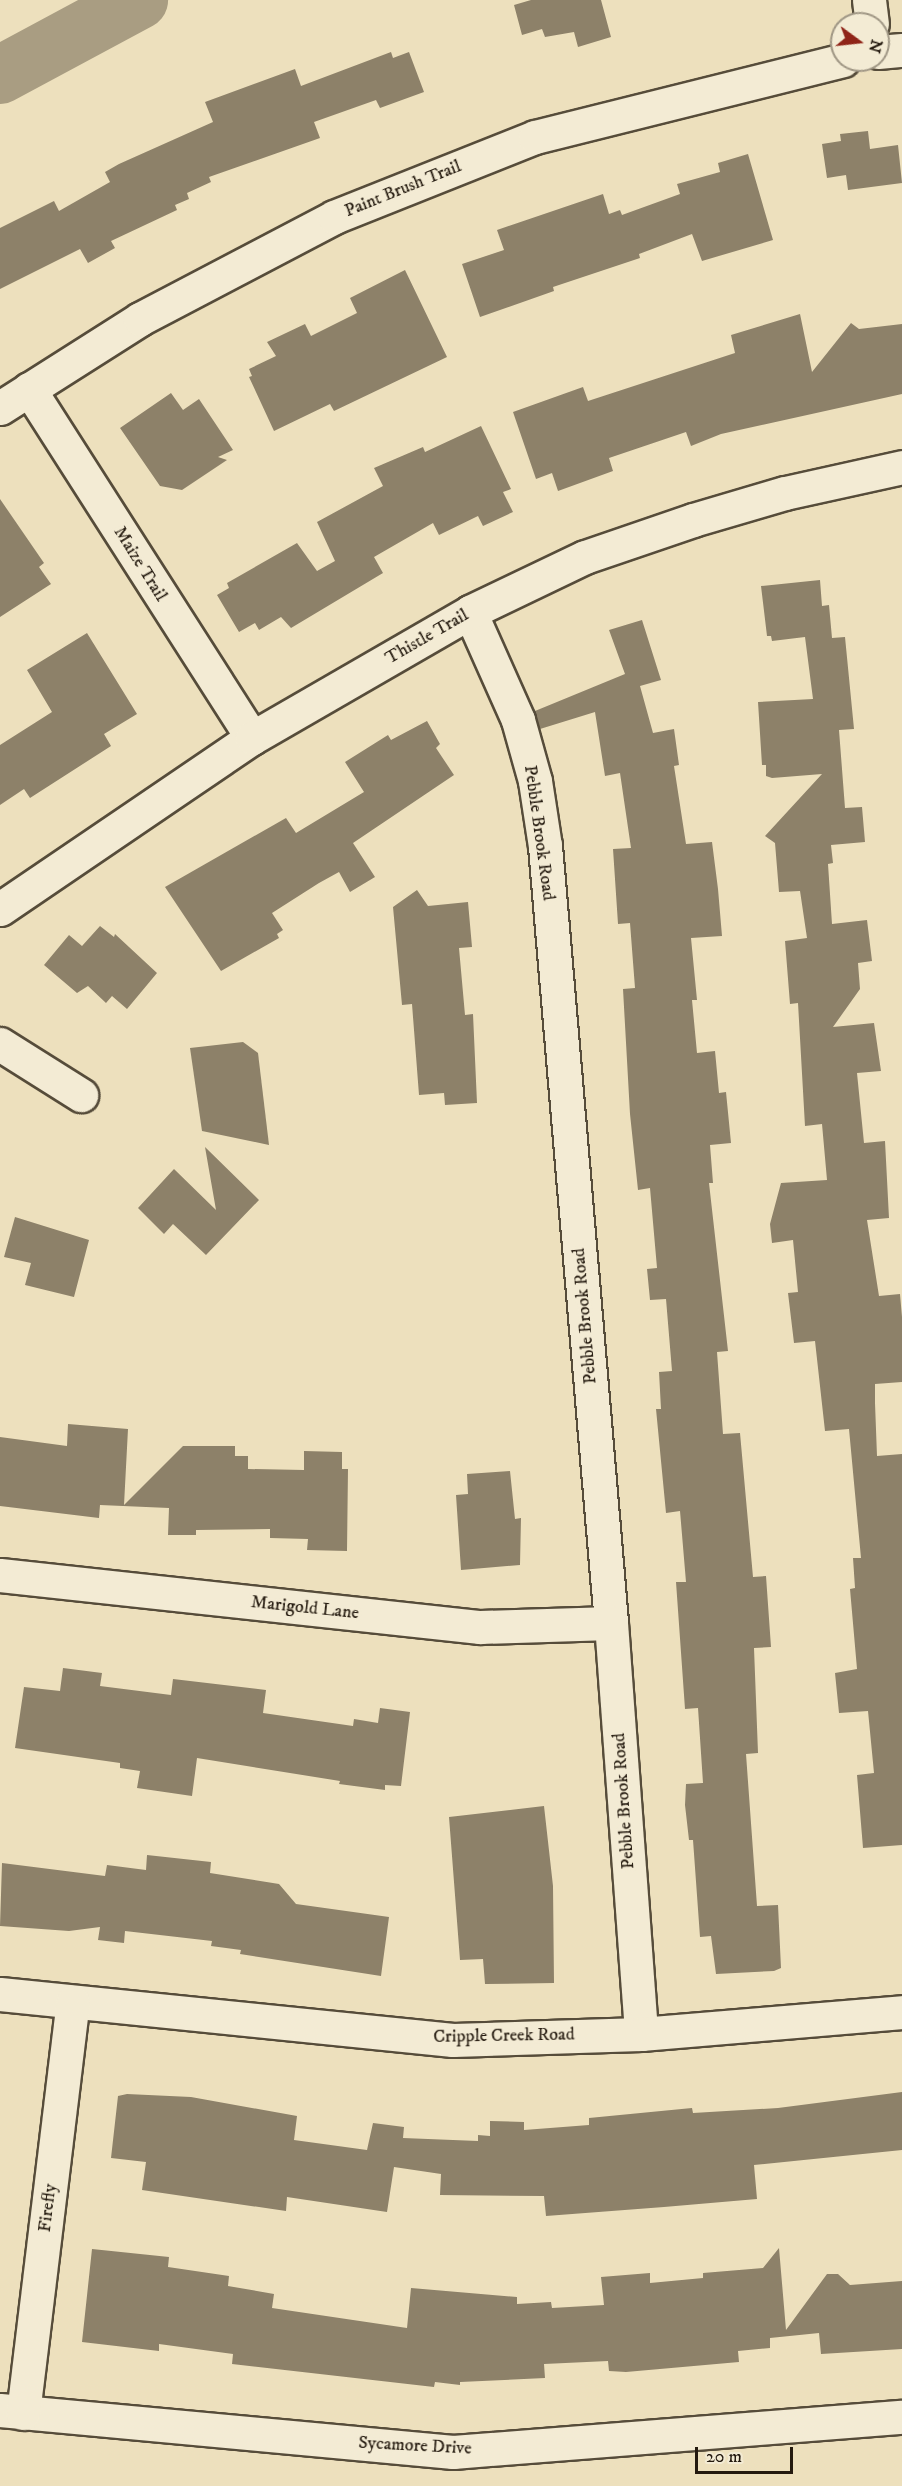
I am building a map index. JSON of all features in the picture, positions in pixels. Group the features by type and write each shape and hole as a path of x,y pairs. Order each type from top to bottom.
{"street":[{"name":"Paint Brush Trail","path":"0,408 140,320 334,217 535,137 830,63"},
{"name":"Maize Trail","path":"29,389 252,738"},
{"name":"Thistle Trail","path":"0,909 252,738 470,612 585,557 693,520 784,493 902,467"},
{"name":"Pebble Brook Road","path":"470,612 518,720 535,781 545,846 611,1623 641,2034"},
{"path":"0,1044 81,1095"},
{"name":"Marigold Lane","path":"0,1575 480,1627 611,1623"},
{"name":"Cripple Creek Road","path":"0,1994 453,2040 641,2034 902,2012"},
{"name":"Firefly","path":"11,2412 73,2002"},
{"name":"Sycamore Drive","path":"11,2412 453,2452 902,2417"}],"building":[{"path":"531,0 601,0 611,37 578,47 574,32 545,37 542,29 522,35 514,5"},
{"path":"391,52 393,58 409,52 424,92 380,108 376,100 314,122 320,138 209,177 211,182 187,193 189,199 175,205 177,210 111,241 115,248 88,263 80,249 0,289 0,228 54,201 59,211 110,182 105,172 213,122 205,102 295,69 301,86"},
{"path":"868,131 870,149 898,145 902,183 848,190 846,175 827,178 822,144 841,141 840,134"},
{"path":"748,154 773,240 702,261 692,234 639,254 640,258 553,287 554,291 480,317 462,264 504,250 497,230 603,194 609,214 620,210 622,215 680,194 677,184 720,172 718,163"},
{"path":"405,270 447,357 334,411 330,404 274,431 249,377 252,376 249,369 276,356 267,342 305,324 311,336 357,313 350,298"},
{"path":"800,314 812,372 851,323 859,329 902,324 902,394 721,434 691,446 686,432 609,458 613,471 558,491 552,473 536,479 513,412 583,387 588,401 735,353 731,335"},
{"path":"171,393 183,410 199,399 233,450 218,457 227,460 182,490 160,486 120,428"},
{"path":"481,426 511,489 503,492 513,512 483,526 478,516 439,535 433,523 374,557 383,573 291,628 281,617 259,630 255,623 239,632 217,595 229,588 227,583 297,543 317,571 335,561 317,522 383,486 374,468 423,447 425,452"},
{"path":"0,499 44,563 39,567 51,584 0,617"},
{"path":"820,580 822,606 829,605 832,638 845,637 854,729 839,730 845,808 862,807 865,842 831,845 833,863 828,864 832,924 867,920 872,961 858,963 860,989 833,1027 874,1023 881,1071 857,1073 864,1143 885,1141 889,1218 867,1220 879,1296 900,1294 902,1317 902,1382 875,1384 875,1403 877,1456 902,1454 902,1845 863,1848 857,1775 874,1773 868,1711 839,1713 835,1673 857,1669 850,1589 855,1588 853,1558 861,1558 849,1429 825,1431 815,1341 794,1343 788,1293 798,1292 793,1240 772,1243 770,1224 781,1183 827,1180 822,1124 805,1126 798,1003 790,1004 785,941 807,938 800,891 779,892 775,843 765,836 822,774 772,778 766,776 766,765 762,765 758,702 813,699 805,637 772,641 771,636 767,636 761,586"},
{"path":"642,620 661,680 640,686 653,733 674,729 679,765 674,766 686,844 712,842 718,889 722,936 691,938 697,1000 692,1000 697,1053 715,1051 719,1093 726,1092 731,1143 710,1145 713,1183 709,1183 728,1351 717,1352 723,1434 740,1433 753,1577 766,1576 771,1647 754,1648 758,1753 746,1754 757,1906 778,1905 781,1968 774,1971 716,1974 711,1936 700,1937 693,1840 689,1840 685,1805 686,1784 703,1783 698,1708 685,1709 676,1582 686,1582 680,1511 666,1513 656,1409 661,1409 659,1372 672,1371 666,1299 650,1300 647,1269 657,1268 650,1188 638,1190 630,1114 623,989 635,988 630,923 618,924 613,849 631,848 620,773 605,776 595,712 540,729 535,711 625,674 609,630"},
{"path":"87,633 137,714 104,734 111,746 30,798 24,789 0,805 0,745 52,712 27,670"},
{"path":"427,721 440,744 436,748 454,775 353,843 375,877 350,892 339,872 319,883 272,913 283,930 277,934 279,938 221,971 165,887 286,818 296,833 364,792 345,762 388,735 391,740"},
{"path":"417,890 428,906 468,902 472,947 459,948 465,1015 473,1014 477,1103 445,1105 444,1093 419,1095 412,1004 402,1005 393,907"},
{"path":"100,926 114,937 115,934 157,973 127,1009 112,996 106,1003 88,986 77,993 44,965 69,935 82,946"},
{"path":"243,1042 258,1053 269,1145 202,1131 190,1048"},
{"path":"205,1147 259,1200 206,1255 173,1224 164,1234 138,1208 174,1169 216,1210"},
{"path":"15,1217 89,1240 74,1297 25,1285 31,1263 4,1257"},
{"path":"68,1424 128,1429 124,1505 183,1446 235,1446 235,1456 248,1456 248,1469 304,1470 304,1451 342,1452 342,1469 348,1469 347,1551 307,1550 308,1539 270,1538 270,1529 196,1530 196,1535 168,1535 169,1508 100,1505 99,1518 0,1506 0,1437 67,1446"},
{"path":"510,1471 515,1519 521,1518 520,1565 461,1570 456,1495 468,1494 467,1474"},
{"path":"63,1668 102,1673 100,1686 171,1695 173,1679 266,1690 263,1713 353,1726 354,1719 378,1723 380,1708 410,1712 401,1786 385,1785 385,1790 339,1784 340,1781 197,1758 192,1796 137,1788 140,1771 120,1768 120,1763 15,1748 24,1687 60,1691"},
{"path":"544,1806 553,1886 554,1983 485,1984 483,1959 460,1960 449,1817"},
{"path":"147,1855 211,1862 210,1873 279,1884 296,1904 389,1917 381,1976 240,1954 241,1950 211,1946 212,1941 125,1931 124,1943 98,1940 100,1927 69,1931 0,1926 2,1863 105,1876 107,1865 146,1870"},
{"path":"902,2092 902,2150 754,2165 757,2199 664,2207 546,2216 544,2196 440,2195 441,2174 394,2167 387,2212 287,2197 286,2211 142,2190 146,2162 111,2158 118,2096 127,2094 191,2097 297,2116 294,2140 367,2150 373,2123 404,2127 403,2138 478,2141 478,2135 490,2136 490,2121 524,2122 524,2130 589,2125 589,2118 692,2108 693,2113 778,2108"},
{"path":"779,2248 786,2330 827,2274 838,2274 850,2285 902,2281 902,2349 821,2354 819,2333 770,2338 770,2348 738,2351 739,2362 626,2372 609,2371 608,2361 544,2364 545,2378 460,2382 460,2385 435,2382 434,2387 232,2364 233,2354 159,2344 159,2351 82,2342 92,2249 169,2257 168,2267 229,2276 228,2286 274,2294 272,2308 407,2328 411,2288 517,2297 517,2304 551,2302 552,2308 604,2305 601,2277 650,2273 650,2283 703,2278 703,2273 763,2268"}],"waterway":[{"path":"0,75 139,0"}]}
